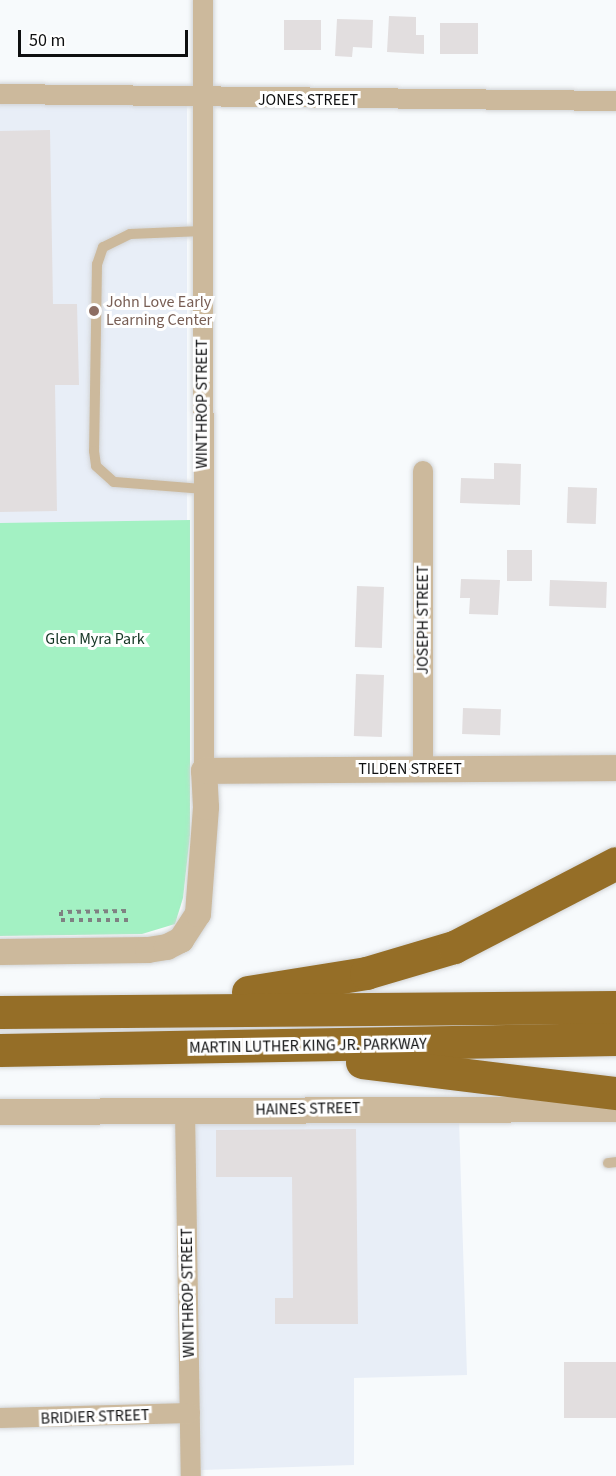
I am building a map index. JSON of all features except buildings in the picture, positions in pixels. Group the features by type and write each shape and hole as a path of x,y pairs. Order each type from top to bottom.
{"highway":[{"path":"79,1011 322,982 409,962 498,926 616,863"},
{"path":"0,1012 616,1007"},
{"name":"MARTIN LUTHER KING JR. PARKWAY","path":"0,1050 244,1048 616,1039"},
{"path":"244,1048 616,1094"}],"street":[{"name":"WINTHROP STREET","path":"203,0 201,96 204,771"},
{"name":"JONES STREET","path":"0,94 616,101"},
{"name":"JOSEPH STREET","path":"423,471 423,769"},
{"name":"TILDEN STREET","path":"204,771 616,768"},
{"path":"0,952 148,950 167,947 181,940 198,914 206,807 204,771"},
{"name":"HAINES STREET","path":"0,1112 616,1109"},
{"name":"WINTHROP STREET","path":"185,1110 191,1476"},
{"name":"BRIDIER STREET","path":"0,1418 190,1413"}],"lane":[{"path":"202,231 130,234 103,247 97,264 94,452 96,466 114,482 202,489"}],"path":[{"path":"126,911 61,912 61,920 129,920"}],"shaded area":[{"name":"John Love Early Learning Center","path":"0,102 187,102 187,523 0,523"},
{"path":"459,1119 467,1375 354,1378 354,1465 201,1470 196,1122"}],"green space":[{"name":"Glen Myra Park","path":"190,520 190,835 183,898 175,924 142,934 0,936 0,523"}],"place":[{"name":"John Love Early Learning Center","path":"94,311"}]}
